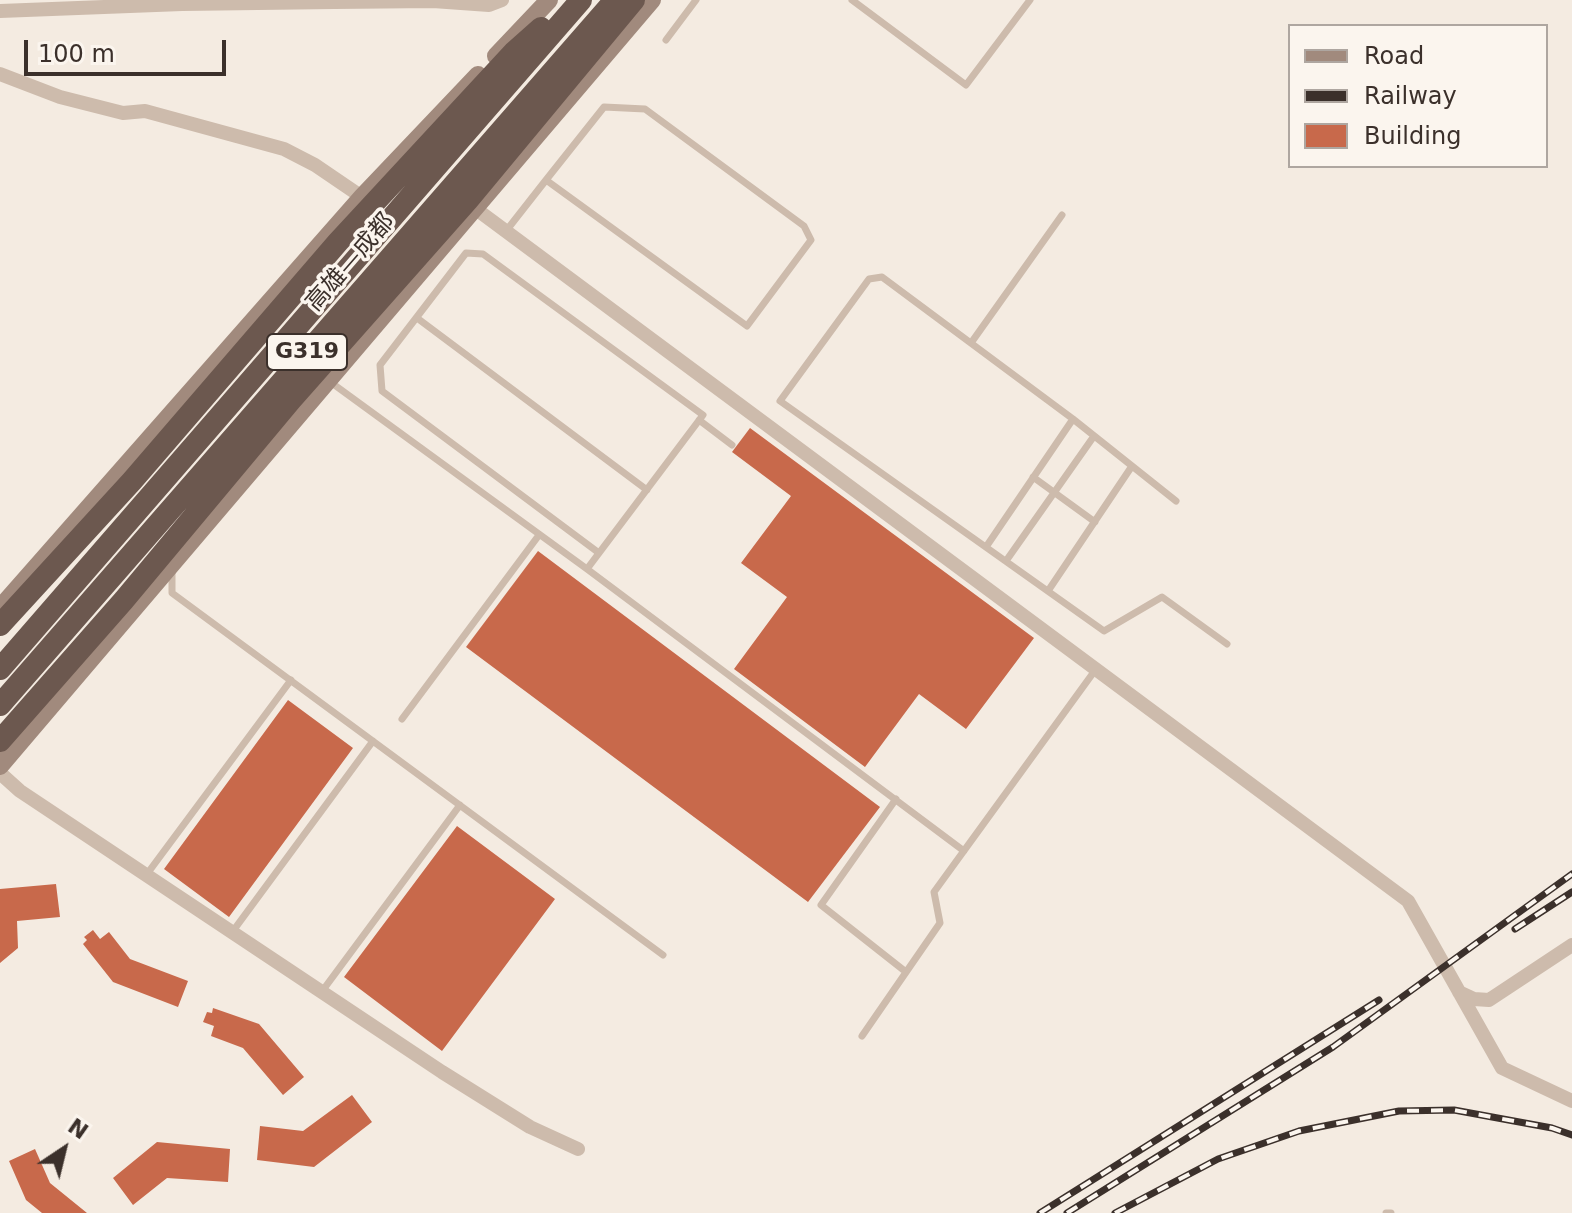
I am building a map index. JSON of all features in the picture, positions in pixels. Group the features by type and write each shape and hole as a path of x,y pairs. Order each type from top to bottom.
{"highway":[{"path":"0,625 132,481 338,242 514,52 571,0"},
{"name":"高雄—成都","path":"0,669 581,0"},
{"name":"高雄—成都","path":"0,705 615,0"},
{"path":"4,728 124,600 291,400 468,200 634,0"}],"main road":[{"path":"0,608 362,197 549,0"},
{"path":"4,728 622,0"},
{"path":"0,766 652,0"}],"street":[{"path":"0,11 334,1 433,1 489,5 502,0"},
{"path":"0,74 60,97 123,113 145,111 284,149 315,165 362,197"},
{"path":"476,209 1408,901 1502,1068 1572,1101"},
{"path":"0,773 20,791 442,1072 517,1119 578,1149"},
{"path":"1459,992 1474,999 1489,1000 1572,945"}],"lane":[{"path":"666,40 696,0"},
{"path":"852,0 966,85 1029,0"},
{"path":"506,231 546,180 604,107 645,109 804,226 811,240 747,326 546,180"},
{"path":"971,343 1062,215"},
{"path":"587,569 703,415 483,254 466,253 380,365 382,391 599,553"},
{"path":"1176,501 1073,419 882,277 869,279 780,401 1104,631 1162,597 1227,644"},
{"path":"417,318 647,490"},
{"path":"328,380 964,851"},
{"path":"986,547 1073,419"},
{"path":"699,420 732,445"},
{"path":"1006,561 1094,436"},
{"path":"1048,591 1132,466"},
{"path":"1033,477 1095,522"},
{"path":"402,719 539,535"},
{"path":"172,565 172,593 663,955"},
{"path":"862,1036 940,923 934,892 1096,669"},
{"path":"147,874 291,680"},
{"path":"233,931 373,741"},
{"path":"896,799 821,905 906,972"},
{"path":"323,990 460,805"}],"building":[{"path":"750,428 1034,638 966,729 919,694 865,767 734,669 787,597 741,563 791,496 732,452"},
{"path":"538,551 880,807 808,902 466,647"},
{"path":"288,700 353,748 229,917 164,869"},
{"path":"457,826 555,899 442,1051 344,977"},
{"path":"56,884 60,917 17,921 18,948 0,963 0,889"},
{"path":"93,930 100,939 109,932 130,959 188,981 178,1007 113,982 83,944 87,940 84,937"},
{"path":"213,1008 259,1024 304,1077 283,1095 243,1048 211,1036 214,1026 203,1022 207,1012 212,1013"},
{"path":"352,1095 372,1122 314,1167 257,1160 260,1126 303,1131"},
{"path":"157,1142 230,1149 228,1182 167,1178 133,1205 113,1178"},
{"path":"35,1149 50,1183 87,1213 42,1213 26,1200 9,1161"}],"railway":[{"path":"1067,1213 1333,1047 1572,874"},
{"path":"1515,929 1572,892"},
{"path":"1040,1213 1379,1000"},
{"path":"1115,1213 1218,1159 1299,1131 1399,1111 1454,1110 1552,1128 1572,1135"}]}
